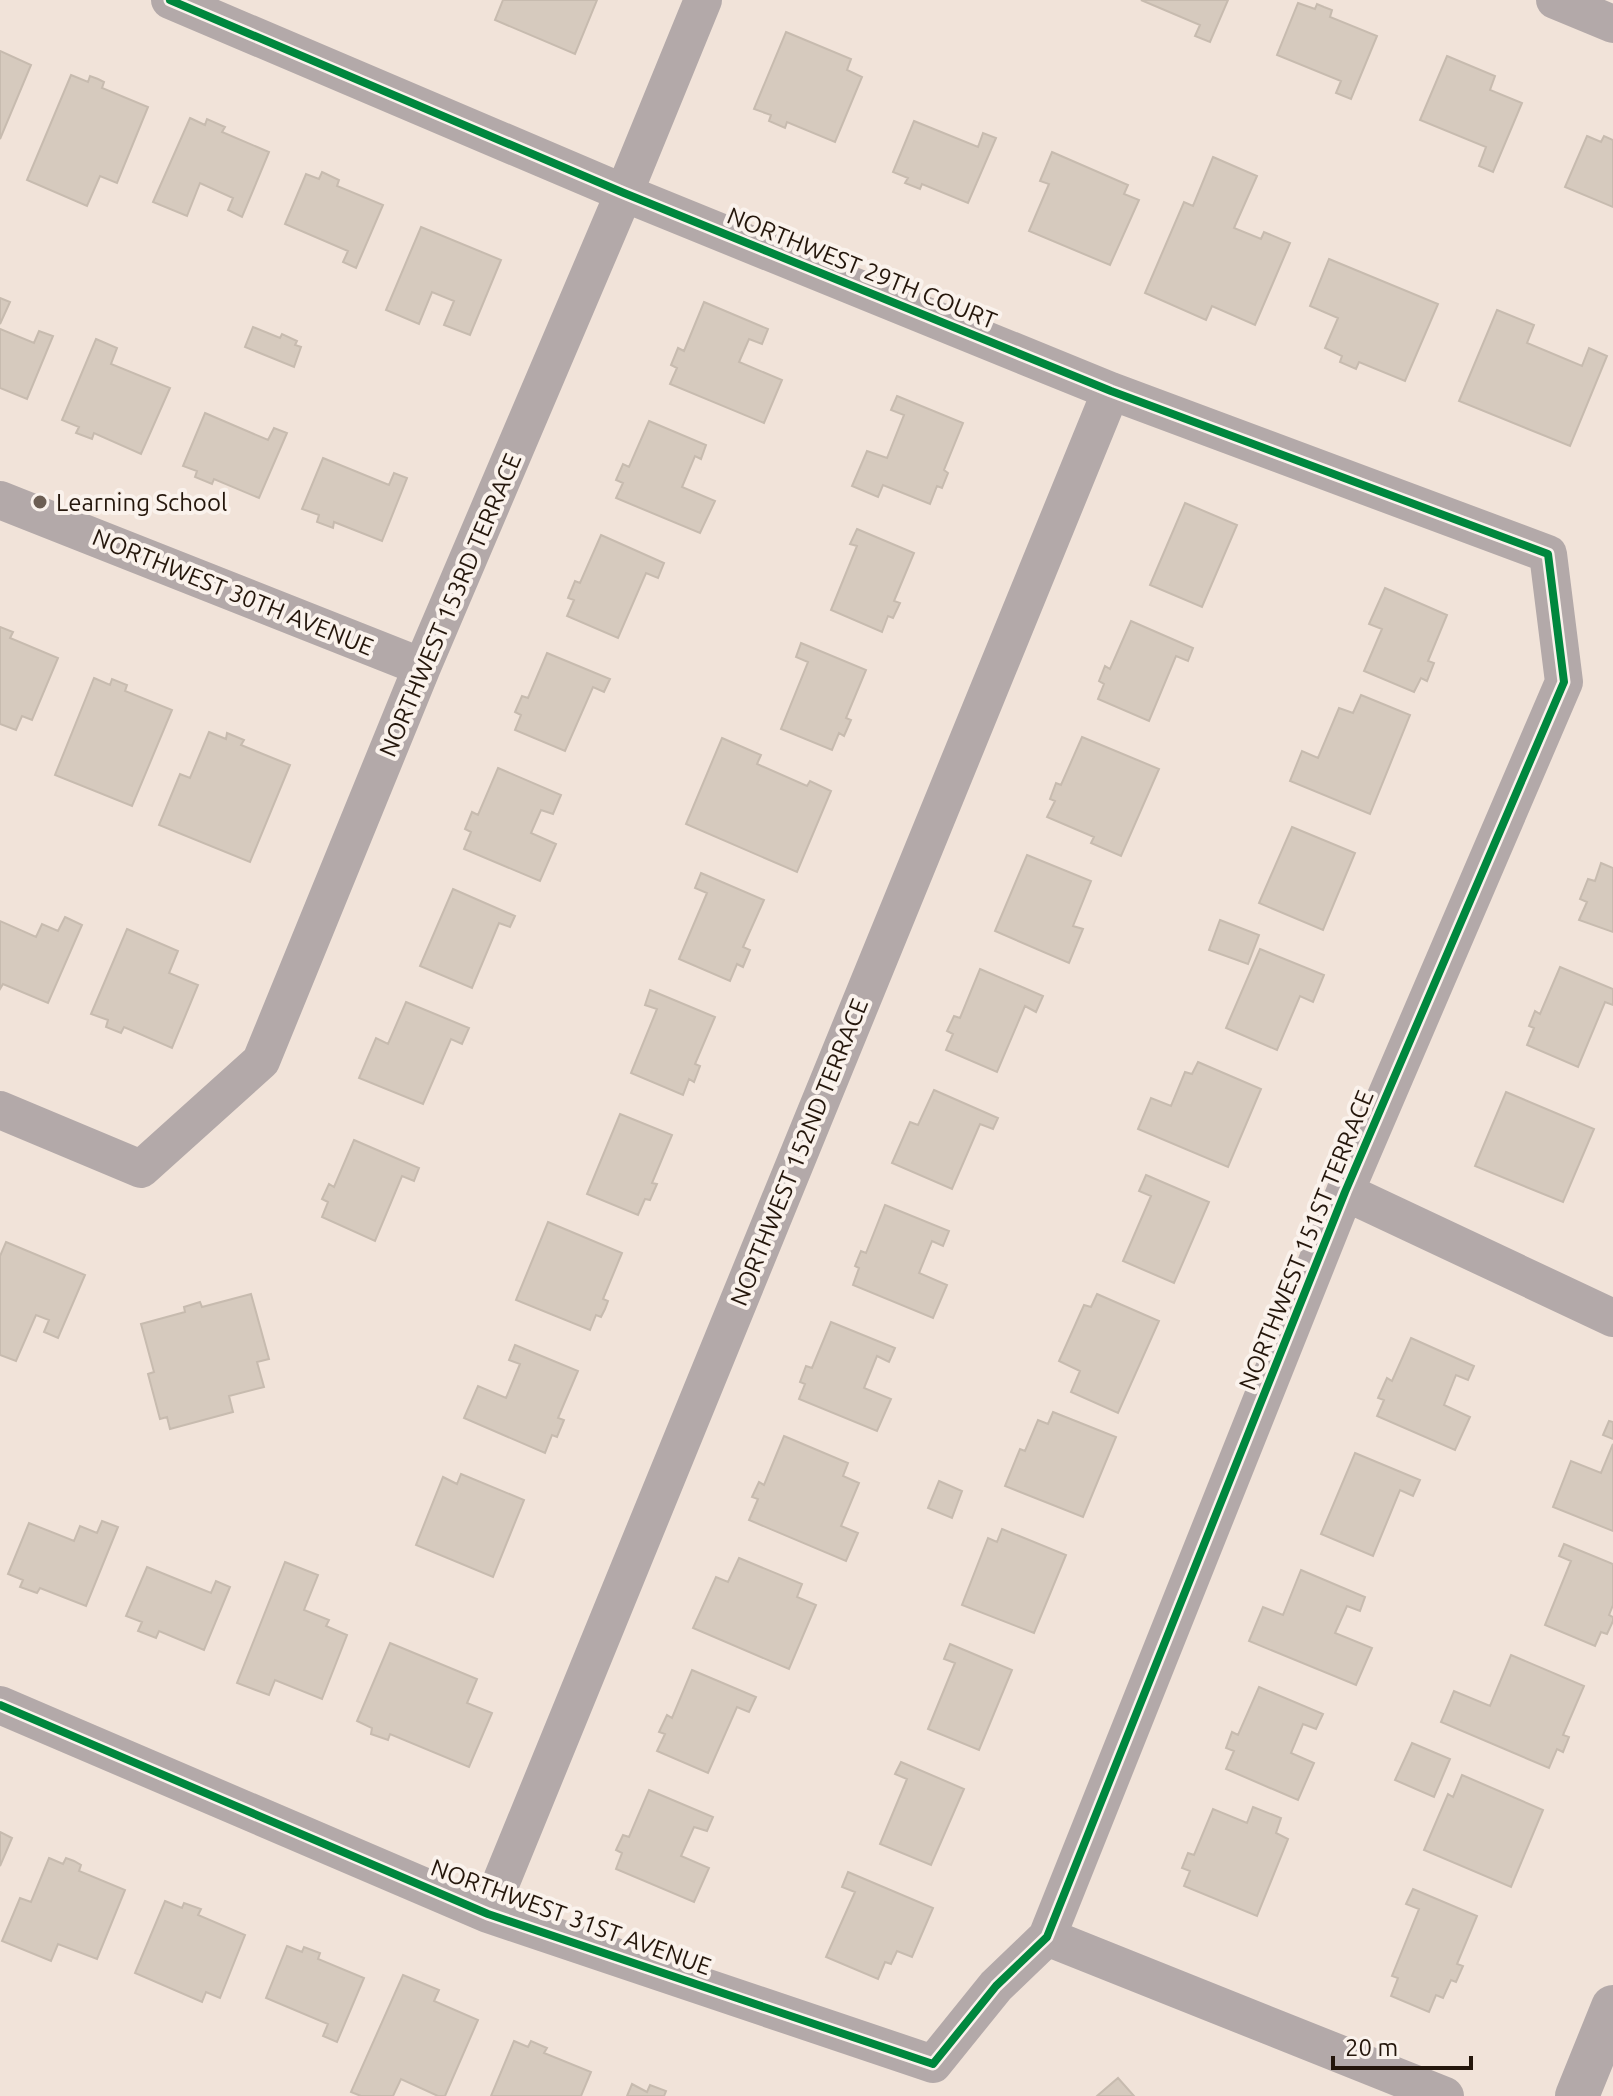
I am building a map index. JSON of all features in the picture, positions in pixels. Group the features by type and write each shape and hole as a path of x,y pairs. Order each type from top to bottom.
{"street":[{"name":"NORTHWEST 29TH COURT","path":"170,0 624,193 1111,391 1548,554"},
{"name":"NORTHWEST 153RD TERRACE","path":"0,1110 141,1169 261,1061 422,667 703,0"},
{"path":"1555,0 1613,24"},
{"name":"NORTHWEST 152ND TERRACE","path":"488,1914 1111,391"},
{"name":"NORTHWEST 30TH AVENUE","path":"0,500 422,667"},
{"name":"NORTHWEST 151ST TERRACE","path":"1047,1937 1345,1192 1564,682 1548,554"},
{"path":"1345,1192 1613,1318"},
{"name":"NORTHWEST 31ST AVENUE","path":"0,1705 488,1914 933,2064 996,1986 1047,1937"},
{"path":"1047,1937 1445,2096"},
{"path":"1577,2096 1613,2007"}],"building":[{"path":"503,0 597,0 575,54 495,20"},
{"path":"1141,0 1228,0 1210,42 1195,36 1200,25"},
{"path":"1298,3 1315,9 1317,4 1332,10 1330,17 1377,36 1351,99 1336,93 1341,81 1277,55"},
{"path":"786,32 851,59 847,70 862,77 835,142 787,122 785,128 769,121 771,115 754,109"},
{"path":"0,51 31,65 0,139"},
{"path":"1447,56 1495,76 1490,90 1522,103 1493,172 1479,166 1486,147 1420,120"},
{"path":"71,75 88,82 90,76 98,79 104,82 102,88 148,107 117,183 100,176 87,206 27,180"},
{"path":"190,118 205,125 207,119 225,127 222,132 269,152 242,217 228,210 233,198 200,183 187,216 153,202"},
{"path":"914,121 978,147 983,133 996,138 968,203 922,184 920,189 905,183 908,178 893,172"},
{"path":"1587,136 1601,142 1604,136 1613,140 1613,207 1565,187"},
{"path":"1052,152 1128,185 1124,194 1139,200 1110,265 1029,231 1049,184 1040,181"},
{"path":"1213,157 1257,176 1234,228 1261,239 1264,232 1290,243 1255,325 1212,306 1206,320 1145,293 1184,202 1193,206"},
{"path":"322,172 339,180 337,186 383,205 356,268 343,262 348,251 285,224 306,174 319,179"},
{"path":"421,227 501,260 470,335 444,325 454,301 432,292 419,324 386,310"},
{"path":"1329,259 1438,304 1405,381 1359,362 1356,369 1340,362 1342,356 1325,348 1338,318 1310,306"},
{"path":"0,298 10,302 0,324"},
{"path":"704,302 768,329 762,344 749,339 739,362 782,380 764,423 670,384 677,368 671,365 678,348 684,351"},
{"path":"1497,310 1534,325 1527,343 1582,366 1589,348 1607,356 1570,446 1459,401"},
{"path":"253,327 297,341 295,345 301,347 294,367 245,347"},
{"path":"0,329 34,343 39,331 53,336 27,399 0,388"},
{"path":"96,339 117,348 111,364 170,388 141,454 94,433 92,439 76,433 79,427 62,420"},
{"path":"897,396 963,423 944,470 948,473 942,488 937,486 930,504 883,485 878,497 852,486 867,451 887,458 904,415 891,410"},
{"path":"205,413 268,440 274,428 287,433 259,498 214,479 212,484 195,477 197,471 183,466"},
{"path":"649,421 706,445 701,459 695,456 682,487 715,501 700,533 616,498 623,483 616,480 623,464 629,467"},
{"path":"323,458 389,485 394,473 407,478 382,541 334,522 333,528 317,522 319,515 302,509"},
{"path":"1185,503 1237,525 1202,607 1150,585"},
{"path":"857,529 914,553 894,601 900,603 893,618 888,616 882,632 831,610 857,546 850,544"},
{"path":"601,535 664,563 658,578 646,573 618,638 567,616 574,600 568,598 575,581 580,583"},
{"path":"1385,588 1447,615 1428,661 1434,663 1427,681 1421,678 1414,692 1364,671 1382,629 1369,624"},
{"path":"1131,621 1193,648 1188,661 1176,656 1149,721 1098,699 1104,684 1099,681 1105,666 1110,669"},
{"path":"0,627 13,632 10,638 58,658 32,720 22,716 16,730 0,724"},
{"path":"801,643 866,670 846,718 851,720 844,736 839,733 832,750 781,729 808,662 796,657"},
{"path":"547,653 610,679 604,692 593,687 565,751 515,730 521,715 515,712 522,696 528,698"},
{"path":"94,678 110,685 112,679 127,685 125,691 172,710 132,806 55,775"},
{"path":"1361,695 1410,715 1370,814 1290,781 1302,751 1318,758 1339,708 1353,713"},
{"path":"209,732 226,739 227,733 244,740 241,745 290,765 250,862 159,825 180,774 190,778"},
{"path":"1082,737 1159,769 1121,856 1091,843 1094,837 1047,817 1055,801 1050,799 1056,783 1061,785"},
{"path":"722,738 761,755 757,764 807,786 810,781 831,791 797,872 686,824"},
{"path":"498,768 561,795 553,814 541,810 531,833 556,844 540,881 464,849 471,832 465,829 472,812 478,815"},
{"path":"1292,827 1355,853 1323,930 1259,903"},
{"path":"1027,855 1091,881 1073,926 1083,929 1069,963 995,931"},
{"path":"1601,863 1613,868 1613,932 1579,920 1587,902 1580,899 1588,879 1595,881"},
{"path":"701,873 764,900 743,947 750,950 743,967 737,964 730,981 679,959 707,893 695,888"},
{"path":"453,889 515,916 510,927 499,923 472,988 420,966"},
{"path":"65,917 82,925 48,1003 3,984 0,989 0,921 36,937 42,924 58,931"},
{"path":"1220,920 1259,935 1248,964 1209,950"},
{"path":"127,929 178,951 169,973 198,985 172,1048 124,1027 121,1033 106,1027 108,1020 91,1014"},
{"path":"1260,949 1324,975 1313,1002 1300,996 1277,1050 1226,1028"},
{"path":"1560,967 1613,989 1613,1005 1605,1002 1578,1067 1527,1045 1534,1028 1529,1026 1535,1011 1540,1014"},
{"path":"980,969 1043,996 1036,1012 1025,1006 997,1072 946,1050 953,1034 947,1031 954,1016 960,1018"},
{"path":"650,990 715,1017 695,1064 700,1066 694,1082 689,1079 683,1095 631,1073 657,1009 645,1005"},
{"path":"406,1002 469,1028 462,1044 451,1039 423,1104 359,1078 376,1038 388,1044"},
{"path":"1198,1062 1261,1089 1228,1167 1138,1129 1151,1098 1171,1106 1185,1072 1192,1074"},
{"path":"934,1090 998,1118 993,1129 980,1124 952,1189 892,1163 910,1122 918,1125"},
{"path":"1506,1092 1594,1129 1563,1202 1475,1166"},
{"path":"620,1114 672,1135 652,1183 657,1184 638,1215 587,1194"},
{"path":"354,1140 419,1168 414,1181 402,1176 375,1241 322,1217 328,1202 322,1199 329,1184 334,1187"},
{"path":"1146,1175 1209,1202 1174,1283 1123,1261 1151,1196 1139,1191"},
{"path":"885,1205 949,1231 943,1246 932,1241 919,1273 947,1285 933,1318 853,1285 859,1268 855,1266 861,1251 866,1253"},
{"path":"548,1222 622,1253 603,1299 608,1301 605,1309 601,1317 596,1315 590,1330 516,1300"},
{"path":"6,1242 85,1275 58,1338 44,1332 49,1320 36,1315 16,1361 0,1355 0,1256"},
{"path":"251,1294 269,1359 257,1362 264,1387 229,1396 233,1412 170,1429 167,1417 160,1419 148,1374 154,1372 141,1324 185,1312 184,1307 200,1302 202,1307"},
{"path":"1097,1294 1159,1321 1118,1413 1071,1392 1080,1371 1059,1361 1084,1305 1091,1307"},
{"path":"831,1322 895,1348 889,1362 877,1356 864,1388 891,1399 877,1431 799,1399 805,1384 800,1382 806,1366 812,1368"},
{"path":"1411,1338 1474,1366 1468,1380 1456,1375 1444,1405 1470,1417 1455,1450 1377,1416 1384,1400 1378,1398 1387,1378 1392,1381"},
{"path":"515,1345 578,1371 558,1418 564,1420 557,1437 552,1435 545,1453 464,1418 478,1386 506,1398 520,1364 509,1360"},
{"path":"1053,1412 1116,1437 1083,1517 1005,1486 1020,1449 1025,1451 1038,1420 1048,1424"},
{"path":"1609,1421 1613,1422 1613,1439 1603,1435"},
{"path":"784,1436 848,1463 843,1476 859,1483 841,1526 858,1533 846,1561 749,1520 758,1499 752,1497 759,1482 764,1485"},
{"path":"1613,1444 1613,1531 1553,1507 1571,1461 1601,1473"},
{"path":"1355,1453 1420,1480 1413,1496 1400,1490 1373,1556 1321,1534"},
{"path":"461,1474 524,1500 493,1577 416,1545 443,1477 457,1484"},
{"path":"939,1481 962,1491 952,1518 928,1508"},
{"path":"102,1521 118,1527 86,1606 40,1588 37,1593 20,1587 23,1580 8,1574 29,1523 74,1541 80,1526 97,1533"},
{"path":"1002,1529 1066,1555 1034,1633 962,1605 988,1538 997,1542"},
{"path":"1564,1544 1613,1564 1613,1605 1609,1615 1613,1621 1607,1634 1601,1632 1595,1646 1545,1625 1571,1561 1559,1556"},
{"path":"739,1558 802,1584 797,1597 816,1605 789,1669 693,1628 716,1577 728,1582"},
{"path":"285,1562 318,1575 304,1610 329,1620 326,1626 347,1635 322,1699 275,1680 269,1695 237,1683"},
{"path":"147,1567 211,1593 216,1581 230,1587 204,1650 159,1631 156,1638 138,1631 142,1622 126,1616"},
{"path":"1301,1570 1365,1597 1360,1611 1347,1606 1335,1633 1372,1648 1356,1685 1249,1641 1263,1607 1283,1615"},
{"path":"390,1643 477,1679 467,1703 492,1713 469,1767 390,1734 388,1740 371,1734 372,1728 357,1721"},
{"path":"950,1644 1012,1670 979,1750 928,1729 955,1663 944,1659"},
{"path":"1511,1655 1584,1686 1563,1735 1569,1737 1563,1752 1557,1749 1549,1768 1441,1722 1454,1691 1490,1706"},
{"path":"692,1670 756,1697 749,1712 737,1707 708,1773 657,1751 665,1734 659,1732 667,1715 672,1718"},
{"path":"1259,1687 1323,1714 1316,1729 1303,1724 1291,1753 1314,1763 1298,1800 1226,1769 1234,1751 1226,1748 1232,1732 1238,1735"},
{"path":"1412,1743 1450,1759 1434,1797 1395,1780"},
{"path":"901,1762 964,1789 931,1865 880,1844 907,1779 895,1774"},
{"path":"1462,1775 1543,1810 1511,1887 1424,1850 1448,1794 1453,1797"},
{"path":"649,1790 713,1817 707,1831 694,1827 681,1856 709,1868 694,1902 616,1869 622,1853 616,1850 623,1835 629,1837"},
{"path":"1253,1807 1281,1818 1276,1833 1288,1839 1257,1916 1184,1886 1190,1871 1182,1868 1188,1853 1194,1855 1213,1809 1247,1823"},
{"path":"0,1832 12,1838 0,1866"},
{"path":"49,1858 63,1864 66,1858 74,1861 81,1865 79,1871 125,1890 97,1959 58,1944 51,1961 2,1941 20,1898 31,1902"},
{"path":"848,1872 933,1908 912,1957 897,1951 891,1964 885,1962 878,1979 826,1957 855,1892 842,1887"},
{"path":"1413,1889 1477,1916 1457,1964 1463,1966 1456,1982 1451,1980 1443,1998 1436,1995 1429,2012 1391,1996 1398,1978 1392,1976 1419,1909 1406,1904"},
{"path":"165,1901 182,1908 184,1903 201,1909 198,1915 245,1935 220,1998 206,1992 202,2002 135,1973"},
{"path":"287,1946 302,1952 304,1947 320,1953 318,1959 364,1978 337,2042 323,2036 328,2024 266,1998"},
{"path":"403,1975 439,1990 434,2001 478,2020 445,2096 438,2096 401,2079 393,2096 361,2096 351,2092"},
{"path":"514,2041 528,2047 531,2041 547,2048 544,2053 591,2072 581,2096 491,2096"},
{"path":"1118,2078 1134,2096 1097,2096"},
{"path":"632,2084 647,2092 650,2085 666,2091 664,2096 627,2096"}],"cycle path":[{"path":"0,1705 488,1914 933,2064 996,1986 1047,1937 1345,1192 1564,682 1548,554 1111,391 624,193 170,0"}],"place":[{"name":"Learning School","path":"40,502"}]}
